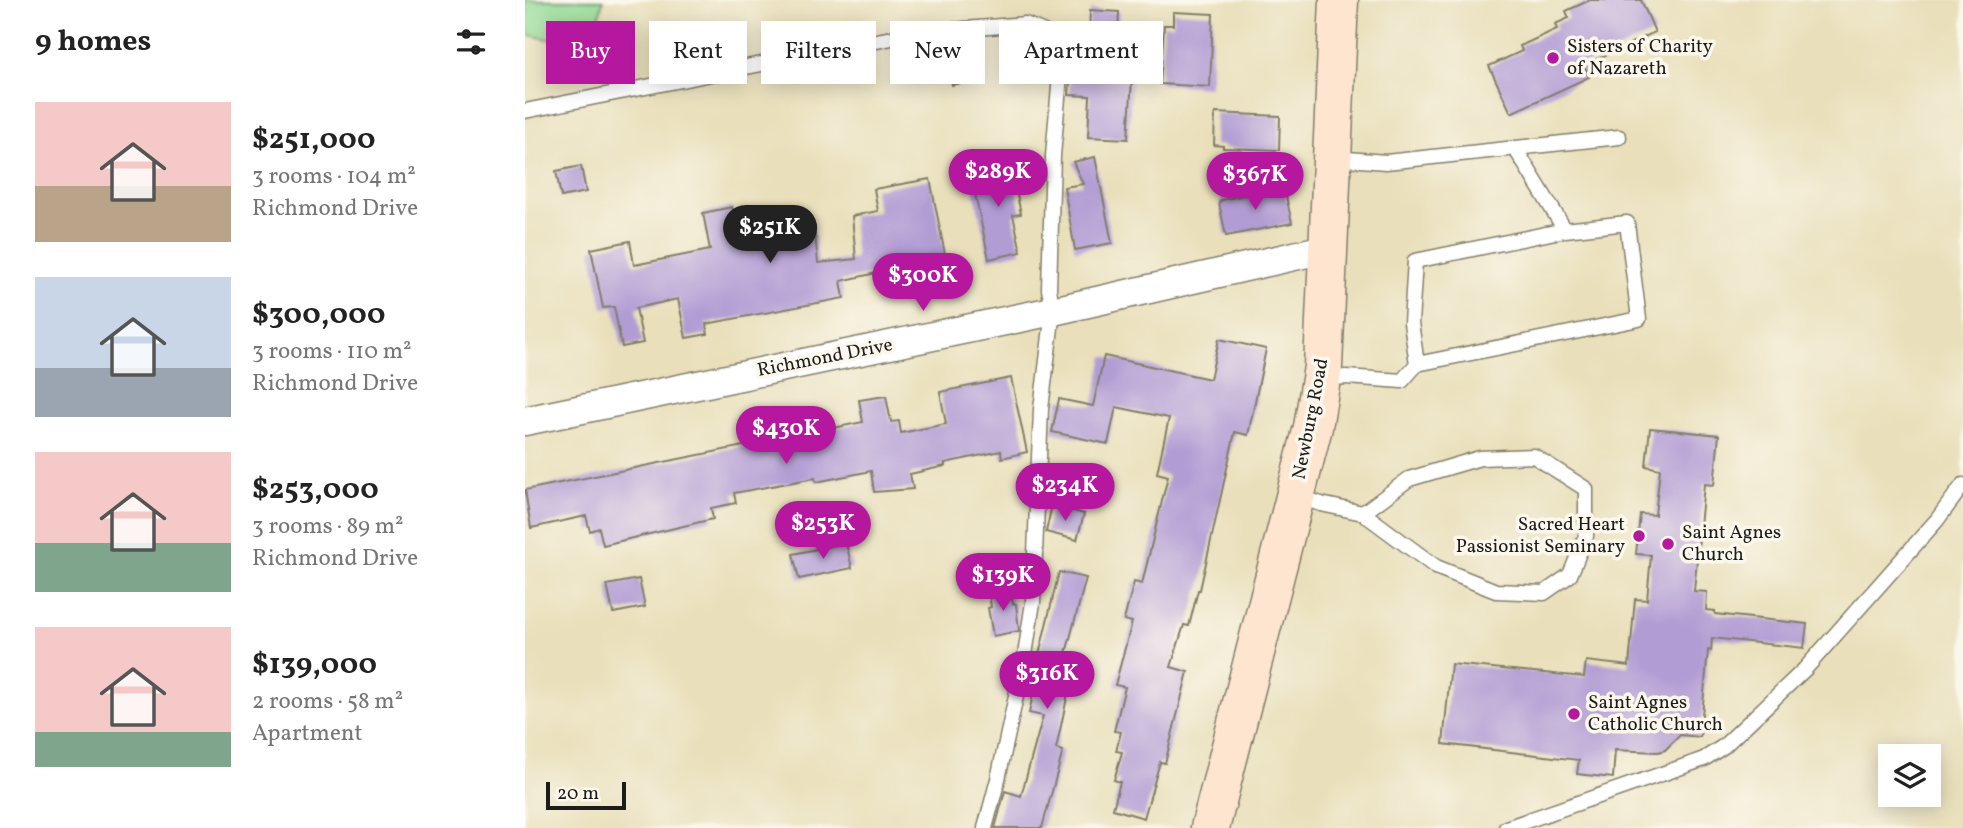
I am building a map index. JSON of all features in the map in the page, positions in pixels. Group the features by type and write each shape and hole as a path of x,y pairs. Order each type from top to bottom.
{"main road":[{"name":"Newburg Road","path":"1210,828 1313,427 1321,380 1339,0"}],"street":[{"name":"Richmond Drive","path":"525,421 1053,312 1329,248"}],"lane":[{"path":"525,111 918,33 1025,24 1063,40 1053,156 1049,289 1053,312 1041,409 1033,602 1025,655 985,828"},
{"path":"1333,158 1386,162 1619,137"},
{"path":"1515,148 1565,230"},
{"path":"1321,380 1346,377 1402,382 1417,364 1639,319 1627,223 1565,230 1415,261 1411,323 1417,364"},
{"path":"1295,496 1363,513 1436,567 1496,591 1544,593 1570,575 1586,536 1586,489 1534,456 1480,458 1409,479 1363,513"},
{"path":"1506,828 1704,759 1724,746 1805,669 1937,520 1963,485"}],"green space":[{"path":"525,0 603,0 598,21 546,21 546,39 525,34"}],"building":[{"name":"Sisters of Charity of Nazareth","path":"1590,0 1641,0 1655,32 1584,65 1589,77 1511,113 1489,66 1522,51 1520,46 1557,29 1555,24 1569,18 1566,11"},
{"path":"1090,10 1119,12 1119,21 1090,21"},
{"path":"1173,12 1213,14 1210,87 1160,84 1163,84 1164,25 1173,25"},
{"path":"1070,84 1132,84 1128,139 1088,137 1090,96 1069,95"},
{"path":"1215,113 1280,116 1279,150 1223,148 1214,145"},
{"path":"1095,157 1112,243 1075,250 1064,187 1083,184 1073,162"},
{"path":"1010,162 1021,214 1013,215 1021,252 989,259 970,171"},
{"path":"581,166 586,192 561,197 556,171"},
{"path":"930,179 949,274 923,279 920,263 841,281 844,298 706,324 708,334 686,338 678,299 636,308 643,343 622,347 614,307 603,308 591,249 630,241 634,265 710,250 703,213 732,207 735,219 742,218 747,242 790,233 791,239 815,235 818,263 856,259 852,216 878,211 874,189"},
{"path":"1284,187 1292,223 1226,236 1219,203 1222,200"},
{"path":"1219,339 1266,349 1248,435 1235,432 1200,590 1189,626 1184,625 1171,667 1188,672 1165,763 1160,762 1144,818 1113,809 1120,782 1114,780 1122,752 1116,751 1121,732 1114,731 1125,687 1115,685 1132,622 1124,620 1134,582 1142,584 1168,476 1157,473 1169,418 1116,407 1108,444 1052,432 1059,399 1093,406 1104,356 1210,379"},
{"path":"1011,378 1027,452 1002,458 1001,451 910,474 913,489 874,492 871,471 816,482 815,478 734,493 736,503 711,508 713,519 603,545 599,528 590,531 586,516 531,528 525,490 863,422 859,400 886,396 891,422 899,421 901,433 946,424 940,392"},
{"path":"1650,428 1719,435 1714,485 1704,484 1694,591 1707,592 1706,610 1715,611 1715,614 1807,624 1804,648 1712,638 1711,651 1708,650 1700,737 1680,735 1665,750 1658,752 1615,750 1613,778 1577,774 1579,760 1443,744 1451,664 1584,677 1586,661 1629,666 1635,599 1647,600 1651,555 1636,554 1640,514 1655,515 1660,469 1646,466"},
{"path":"1052,505 1084,514 1077,540 1046,532"},
{"path":"846,543 852,568 799,579 793,554"},
{"path":"1059,572 1086,578 1060,676 1071,679 1056,749 1063,751 1042,828 995,828 1005,791 1021,796 1043,716 1029,713 1038,672 1035,671"},
{"path":"639,579 645,607 613,613 607,585"},
{"path":"1010,589 1013,604 1016,604 1019,631 993,636 988,608 991,607 989,593"}],"place":[{"name":"Sisters of Charity of Nazareth","path":"1553,58"},
{"name":"Sacred Heart Passionist Seminary","path":"1639,536"},
{"name":"Saint Agnes Church","path":"1668,544"},
{"name":"Saint Agnes Catholic Church","path":"1574,714"}]}
